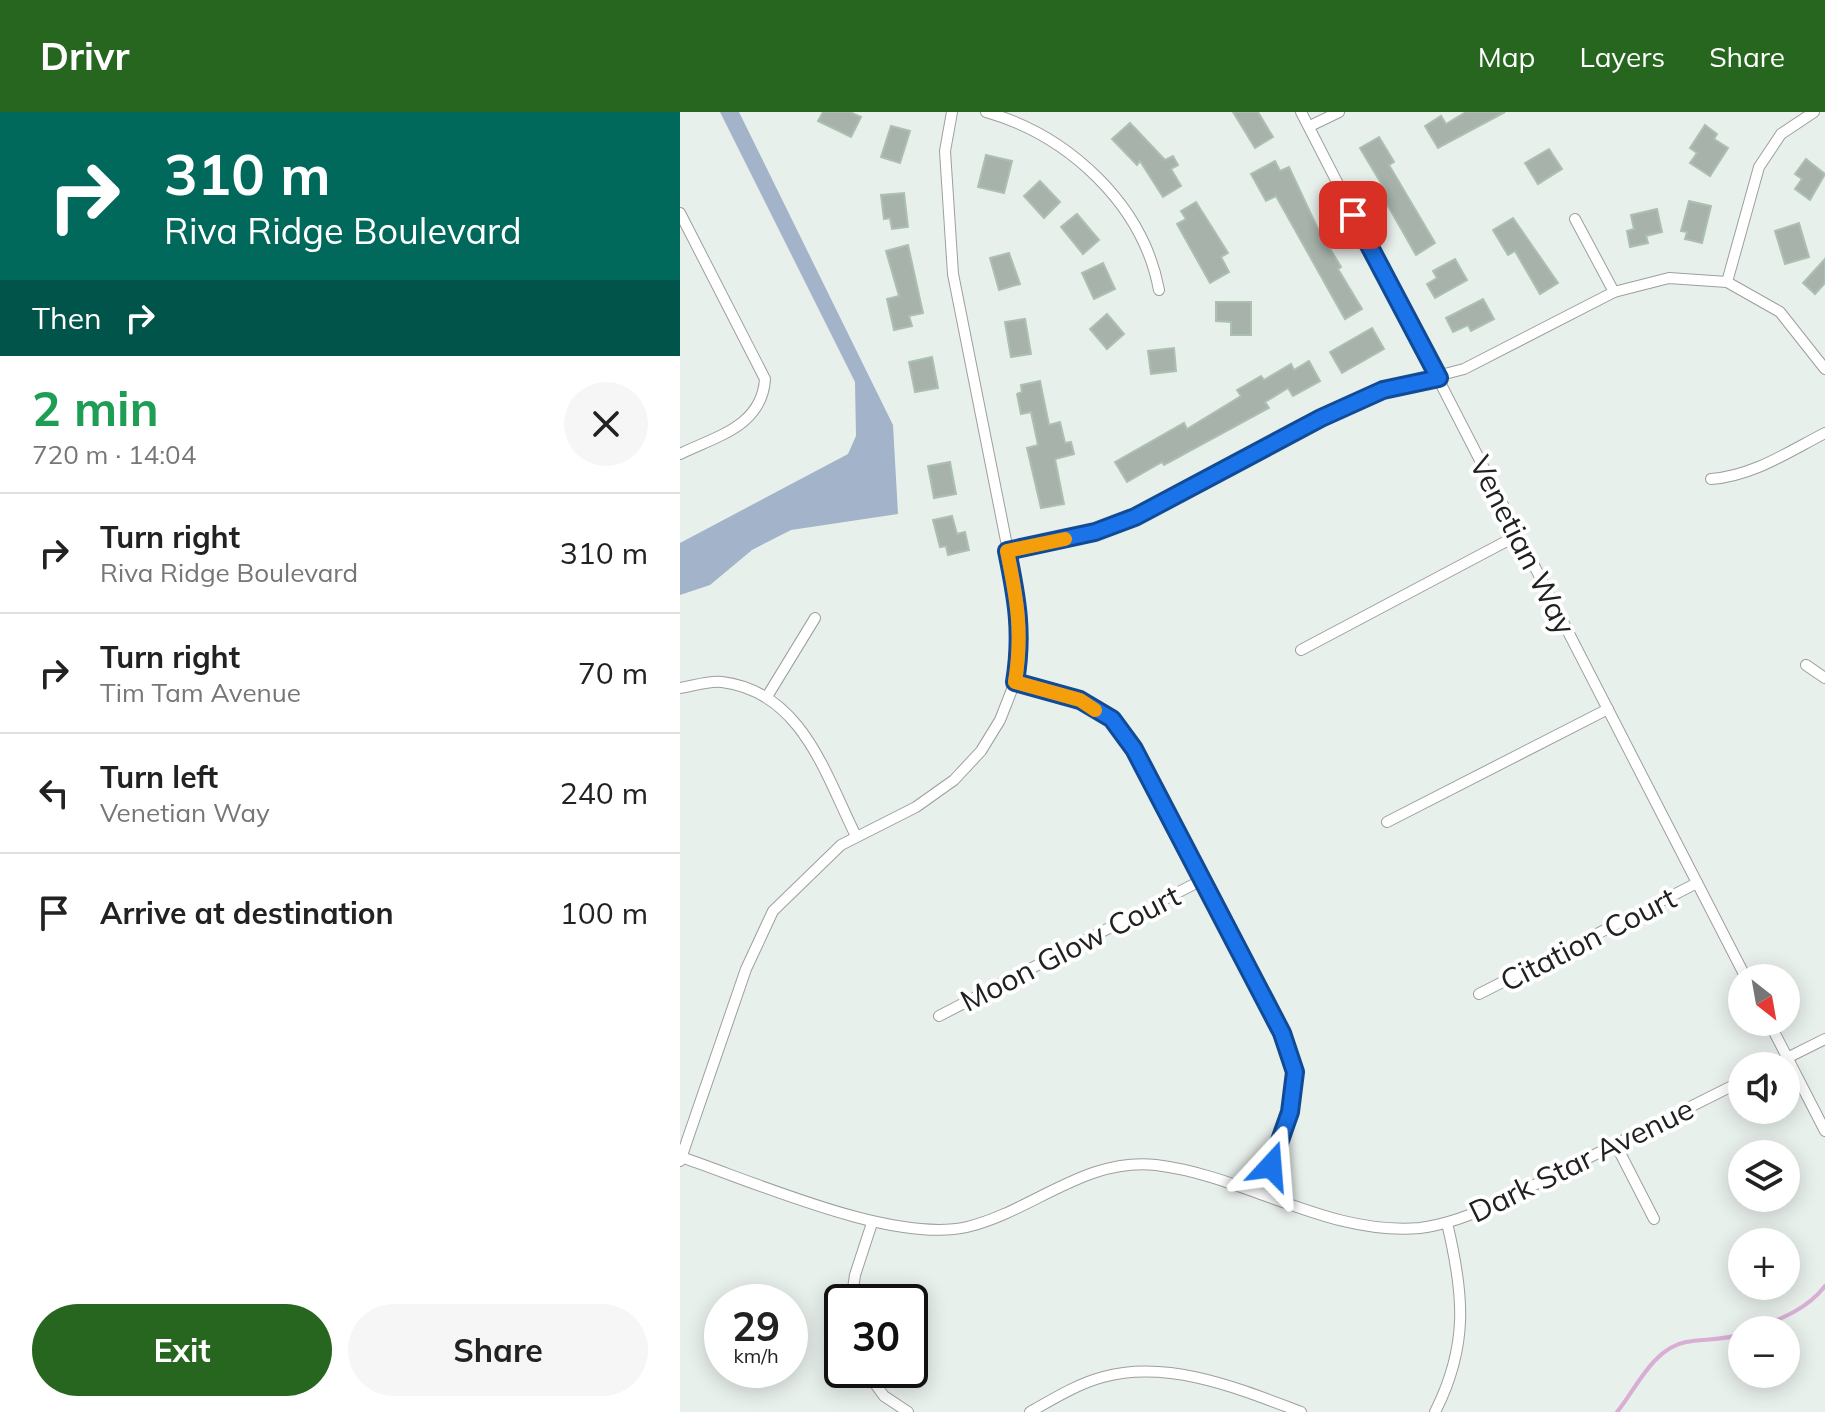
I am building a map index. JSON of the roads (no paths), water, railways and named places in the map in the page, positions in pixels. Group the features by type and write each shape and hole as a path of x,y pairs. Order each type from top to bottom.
{"street":[{"path":"680,1159 746,969 773,911 841,845 916,807 954,780 981,751 1000,720 1015,682 1021,645 1019,606 953,274 945,151 952,112"},
{"path":"986,112 1032,129 1070,155 1106,187 1136,226 1153,258 1159,290"},
{"name":"Venetian Way","path":"1301,112 1739,964"},
{"path":"1310,126 1339,112"},
{"path":"1727,282 1759,167 1781,134 1814,112"},
{"path":"680,213 759,362 765,379 763,398 754,414 680,454"},
{"path":"1575,219 1614,292"},
{"path":"1007,551 1095,532 1135,517 1321,418 1383,390 1439,378 1464,369 1614,292 1669,278 1727,282 1780,312 1825,369"},
{"path":"1711,479 1735,477 1761,467 1825,433"},
{"path":"1301,650 1518,535"},
{"path":"768,695 815,618"},
{"path":"1806,665 1825,678"},
{"path":"680,688 721,681 768,695 792,715 856,836"},
{"path":"1015,682 1080,700 1112,719 1134,749 1282,1033 1295,1072 1290,1112 1261,1194"},
{"path":"1387,822 1608,709"},
{"name":"Moon Glow Court","path":"939,1016 1202,880"},
{"name":"Citation Court","path":"1479,994 1697,883"},
{"path":"1799,1052 1825,1039"},
{"path":"1800,1083 1825,1131"},
{"name":"Dark Star Avenue","path":"680,1159 872,1223 930,1231 967,1227 1111,1167 1154,1165 1202,1174 1366,1227 1419,1228 1447,1223 1490,1207 1728,1088"},
{"path":"1616,1145 1654,1219"},
{"path":"854,1284 872,1223"},
{"path":"1435,1412 1449,1385 1460,1342 1462,1301 1447,1223"},
{"path":"1030,1412 1102,1377 1139,1371 1171,1373 1208,1381 1301,1412"},
{"path":"878,1388 884,1396 908,1412"}],"waterway":[{"path":"1786,1316 1810,1302 1825,1286"},
{"path":"1617,1412 1646,1371 1664,1352 1686,1342 1728,1337"}]}
